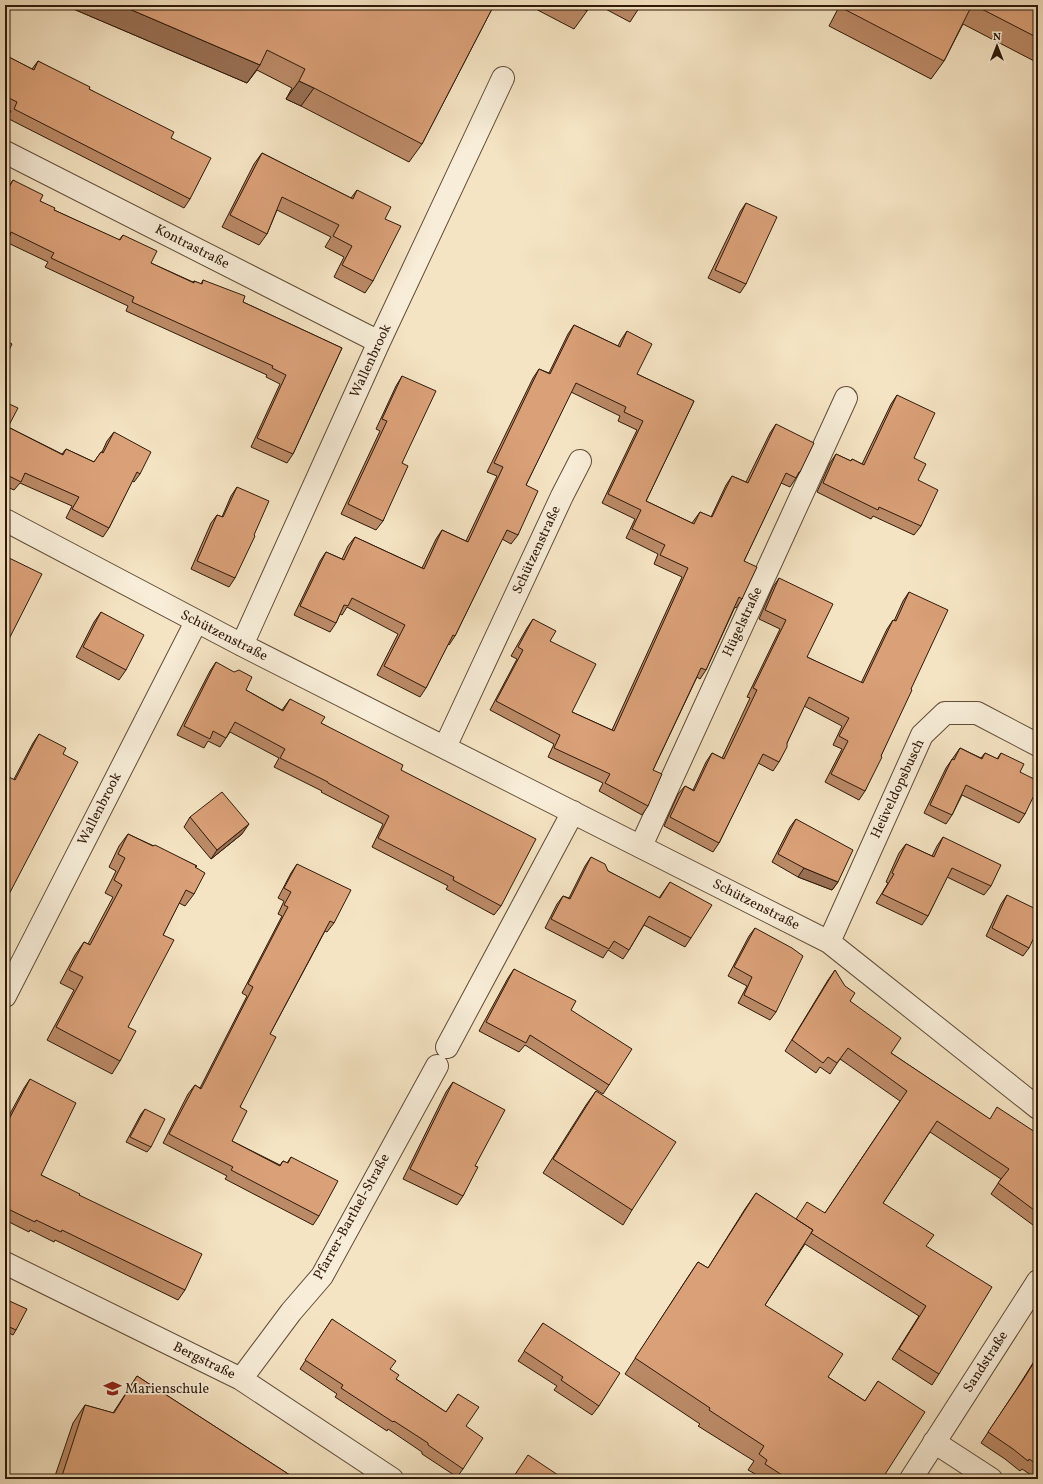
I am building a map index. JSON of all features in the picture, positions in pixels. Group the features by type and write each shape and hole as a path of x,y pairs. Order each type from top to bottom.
{"street":[{"name":"Wallenbrook","path":"242,645 379,342 503,78"},
{"name":"Kontrastraße","path":"5,152 379,342"},
{"name":"Hügelstraße","path":"641,846 846,398"},
{"name":"Schützenstraße","path":"445,747 562,496 580,461"},
{"name":"Schützenstraße","path":"5,520 196,622 829,942 1038,1108"},
{"name":"Wallenbrook","path":"5,996 196,622"},
{"name":"Heüveldopsbusch","path":"829,942 922,736 945,713 977,713 1038,745"},
{"name":"Pfarrer-Barthel-Straße","path":"241,1379 291,1312 322,1276 573,812"},
{"name":"Bergstraße","path":"5,1263 241,1379 392,1479"},
{"name":"Sandstraße","path":"911,1479 1038,1282"},
{"path":"934,1442 992,1479"}],"building":[{"path":"120,5 494,5 422,144 299,81 305,69 267,50 260,65"},
{"path":"575,5 590,5 587,11"},
{"path":"843,5 972,5 944,61 842,8"},
{"path":"974,5 1038,5 1038,38"},
{"path":"5,55 34,70 38,61 90,87 89,89 174,132 171,138 211,158 190,199 14,109 17,102 5,96"},
{"path":"262,153 353,199 357,190 391,207 385,219 401,226 373,281 342,265 352,246 333,236 339,225 282,197 267,234 230,215"},
{"path":"13,180 43,195 40,201 55,208 54,210 120,240 123,235 157,251 151,263 194,283 194,281 202,284 203,280 245,296 243,302 342,348 293,454 257,438 286,375 272,368 273,366 132,302 134,297 51,258 54,253 11,232 10,236 5,234 5,195"},
{"path":"746,203 777,217 746,284 715,270"},
{"path":"574,325 620,347 627,331 652,344 637,374 694,401 646,501 694,524 700,512 712,517 732,476 748,483 776,424 814,443 796,478 786,473 744,561 757,567 742,599 739,597 706,670 701,668 653,770 662,774 648,806 605,783 610,774 554,748 560,735 496,701 523,650 518,647 533,619 556,631 550,641 596,664 572,712 614,731 688,568 660,555 665,545 632,529 641,510 608,494 643,421 624,412 626,407 576,383 526,485 538,491 518,535 507,530 455,636 453,635 426,688 384,666 405,625 352,598 348,606 344,605 336,623 300,606 326,552 344,560 355,537 424,569 442,530 468,542 503,467 494,463 539,369 550,374"},
{"path":"5,340 12,344 5,358"},
{"path":"402,376 436,391 402,463 408,466 383,521 348,504 387,421 382,419"},
{"path":"897,395 935,413 914,458 926,464 918,480 938,490 921,526 879,507 878,510 823,483 836,454 864,465"},
{"path":"5,402 18,408 8,427 63,455 66,449 94,462 101,452 103,453 114,432 151,452 140,474 137,472 109,528 72,509 79,497 25,473 21,482 5,474"},
{"path":"237,487 269,501 254,535 255,536 235,578 197,561 217,515 223,517"},
{"path":"5,556 42,574 8,641 5,640"},
{"path":"779,578 833,604 807,657 863,683 893,620 896,621 909,592 948,610 911,689 912,690 881,756 882,757 865,791 831,774 848,741 839,736 849,718 809,697 779,762 763,754 719,843 670,817 685,786 694,791 712,753 724,759 757,690 753,688 786,620 765,610"},
{"path":"101,612 144,635 126,670 83,647"},
{"path":"216,662 234,672 239,670 252,677 246,690 283,711 290,699 325,717 321,723 403,765 401,770 536,839 501,906 453,880 454,877 378,838 389,816 328,782 280,758 285,749 235,722 226,738 213,731 210,739 184,726"},
{"path":"39,734 66,748 63,754 78,762 5,902 5,775 15,780"},
{"path":"960,748 982,759 985,753 998,759 1001,753 1024,764 1020,772 1038,781 1038,787 1025,814 966,785 952,815 930,805 952,759 954,760"},
{"path":"222,792 249,824 217,850 190,817"},
{"path":"796,819 853,850 838,882 804,868 778,854"},
{"path":"128,834 153,846 155,845 197,866 195,867 205,873 194,894 186,890 163,935 174,940 128,1027 136,1031 120,1061 56,1027 83,977 69,970 84,942 90,945 122,885 114,880 125,858 118,854"},
{"path":"943,837 1001,865 991,886 952,868 928,916 882,894 894,874 892,873 906,844 934,857"},
{"path":"591,857 605,864 608,871 660,898 670,882 712,905 691,938 649,916 629,950 614,941 609,949 551,919 563,896 570,899"},
{"path":"297,864 351,890 334,923 330,921 270,1034 276,1037 240,1107 247,1111 232,1141 280,1166 283,1161 288,1163 291,1157 338,1181 319,1216 231,1170 233,1167 169,1134 195,1085 201,1089 253,987 248,984 288,907 284,905 291,892 284,888"},
{"path":"1007,895 1038,910 1038,929 1029,948 992,928"},
{"path":"755,928 792,948 803,956 776,1012 744,995 752,977 734,967"},
{"path":"514,969 576,1001 571,1010 632,1049 609,1085 530,1035 526,1043 486,1022"},
{"path":"835,970 845,986 855,993 850,1001 901,1038 891,1053 990,1119 997,1107 1038,1134 1038,1213 998,1183 1009,1169 937,1121 883,1203 934,1235 926,1246 992,1287 939,1374 899,1349 926,1306 811,1233 813,1230 796,1219 807,1202 825,1213 907,1091 848,1048 837,1063 828,1057 823,1063 792,1040"},
{"path":"30,1079 76,1103 41,1175 80,1194 79,1195 202,1254 185,1290 62,1230 61,1232 8,1209 7,1211 5,1210 5,1127"},
{"path":"453,1082 505,1110 475,1166 478,1167 463,1196 410,1169"},
{"path":"596,1091 676,1142 632,1210 553,1159"},
{"path":"145,1109 165,1119 151,1147 130,1137"},
{"path":"756,1193 813,1230 765,1305 843,1354 828,1377 865,1401 878,1381 925,1412 882,1479 780,1479 782,1475 765,1464 767,1460 759,1454 764,1446 709,1410 710,1408 635,1358 698,1262 708,1268"},
{"path":"5,1299 27,1309 16,1330 5,1325"},
{"path":"332,1319 396,1361 390,1369 399,1375 396,1379 446,1412 458,1394 479,1407 466,1426 483,1438 463,1469 428,1445 428,1443 341,1388 343,1385 305,1360"},
{"path":"543,1323 620,1373 599,1406 561,1380 563,1377 524,1351"},
{"path":"1038,1356 1038,1465 1029,1459 1028,1461 988,1432"},
{"path":"137,1376 296,1479 61,1479 85,1405 114,1413"},
{"path":"528,1455 564,1479 512,1479"}],"place":[{"name":"Marienschule","path":"112,1389"}]}
